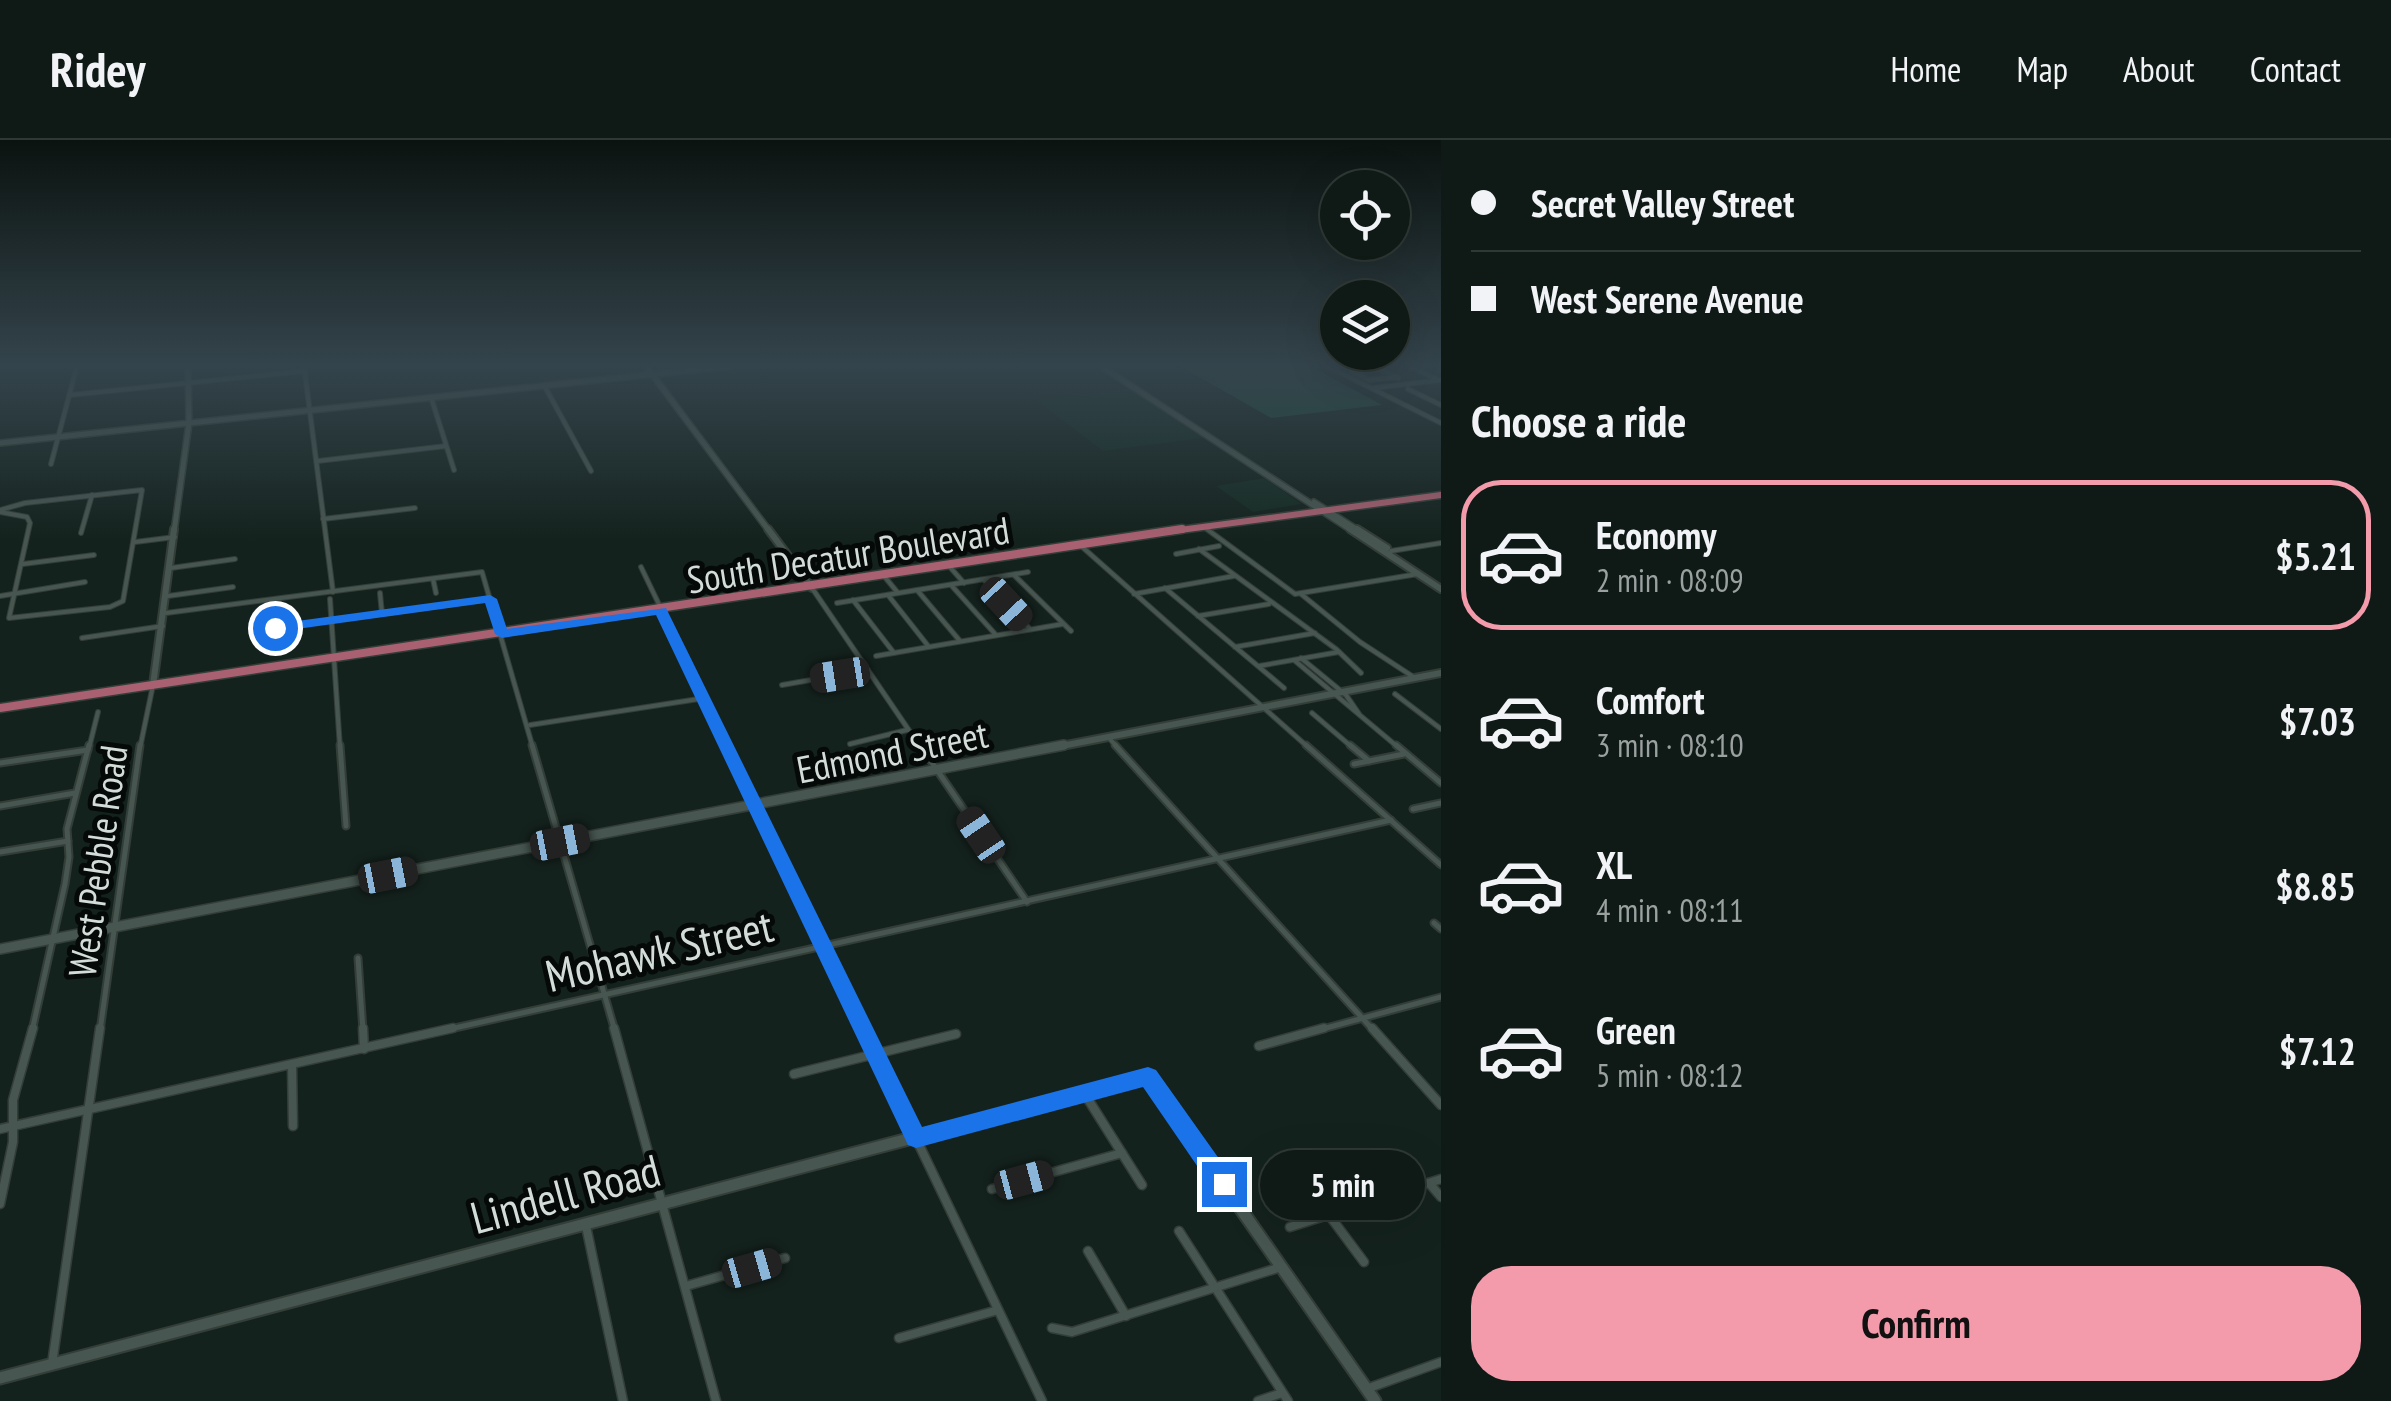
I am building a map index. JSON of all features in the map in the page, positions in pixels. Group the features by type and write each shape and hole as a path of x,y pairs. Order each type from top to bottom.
{"main road":[{"name":"South Decatur Boulevard","path":"0,708 1441,492"}],"street":[{"path":"51,464 62,425"},
{"path":"0,443 172,425"},
{"name":"West Pebble Road","path":"52,1364 142,734 166,614 189,425"},
{"path":"314,425 333,592"},
{"path":"440,425 454,470"},
{"path":"566,425 590,471"},
{"path":"690,425 812,588 1026,902"},
{"path":"1193,425 1441,586"},
{"path":"318,461 446,446"},
{"path":"142,490 120,604 9,618 30,523 27,516 0,510 142,490"},
{"path":"81,533 92,496"},
{"path":"323,519 416,508"},
{"path":"1319,508 1441,586"},
{"path":"1203,526 1415,678"},
{"path":"134,542 175,537"},
{"path":"1391,551 1441,543"},
{"path":"1080,545 1441,865"},
{"path":"1176,554 1220,546"},
{"path":"1199,549 1314,632 1361,673"},
{"path":"24,564 94,555"},
{"path":"171,568 235,559"},
{"path":"948,566 964,583"},
{"path":"641,568 1042,1401"},
{"path":"166,614 482,572 664,1203 716,1401"},
{"path":"838,603 1028,572"},
{"path":"1014,574 1071,632"},
{"path":"1298,594 1418,574"},
{"path":"884,576 898,593"},
{"path":"1134,594 1234,576"},
{"path":"433,579 436,593"},
{"path":"983,580 1030,630"},
{"path":"0,596 86,582"},
{"path":"950,585 996,635"},
{"path":"168,596 233,587"},
{"path":"1164,588 1284,688"},
{"path":"917,590 960,642"},
{"path":"380,593 382,614"},
{"path":"888,595 929,647"},
{"path":"254,630 490,599"},
{"path":"330,600 346,826"},
{"path":"854,600 894,653"},
{"path":"1198,616 1272,603"},
{"path":"275,606 275,628"},
{"path":"876,656 1063,624"},
{"path":"82,638 164,626"},
{"path":"1235,647 1314,632"},
{"path":"1258,666 1339,652"},
{"path":"1298,659 1441,783"},
{"path":"782,684 869,670"},
{"name":"Edmond Street","path":"0,950 1441,673"},
{"path":"1395,694 1441,730"},
{"path":"529,725 705,698"},
{"path":"0,1204 16,1084 38,1016 69,857 75,793 98,712"},
{"path":"1312,714 1369,761"},
{"path":"850,744 906,730"},
{"path":"1108,737 1441,1105"},
{"path":"0,764 88,750"},
{"path":"1354,764 1404,754"},
{"path":"0,806 75,793"},
{"path":"1413,809 1441,803"},
{"name":"Mohawk Street","path":"0,1130 1390,820"},
{"path":"0,852 68,841"},
{"path":"1434,923 1441,930"},
{"path":"358,958 364,1049"},
{"path":"1259,1046 1441,997"},
{"path":"794,1074 956,1034"},
{"path":"292,1066 293,1126"},
{"name":"Lindell Road","path":"0,1378 1148,1076 1281,1268"},
{"path":"1084,1093 1142,1185"},
{"path":"992,1189 1122,1153"},
{"path":"1290,1227 1441,1179"},
{"path":"1429,1183 1441,1197"},
{"path":"1329,1215 1364,1262"},
{"path":"586,1224 623,1401"},
{"path":"1179,1231 1285,1397 1258,1401"},
{"path":"1088,1251 1126,1316"},
{"path":"686,1286 784,1258"},
{"path":"1052,1328 1072,1332 1281,1268 1375,1401"},
{"path":"898,1338 998,1310"},
{"path":"1366,1389 1441,1362"}],"shaded area":[{"path":"1069,425 1185,425 1204,438 1103,451"},
{"path":"1264,478 1302,504 1253,512 1216,486"}],"route":[{"path":"275,628 490,599 502,634 661,610 916,1138 1148,1076 1224,1184"}]}
